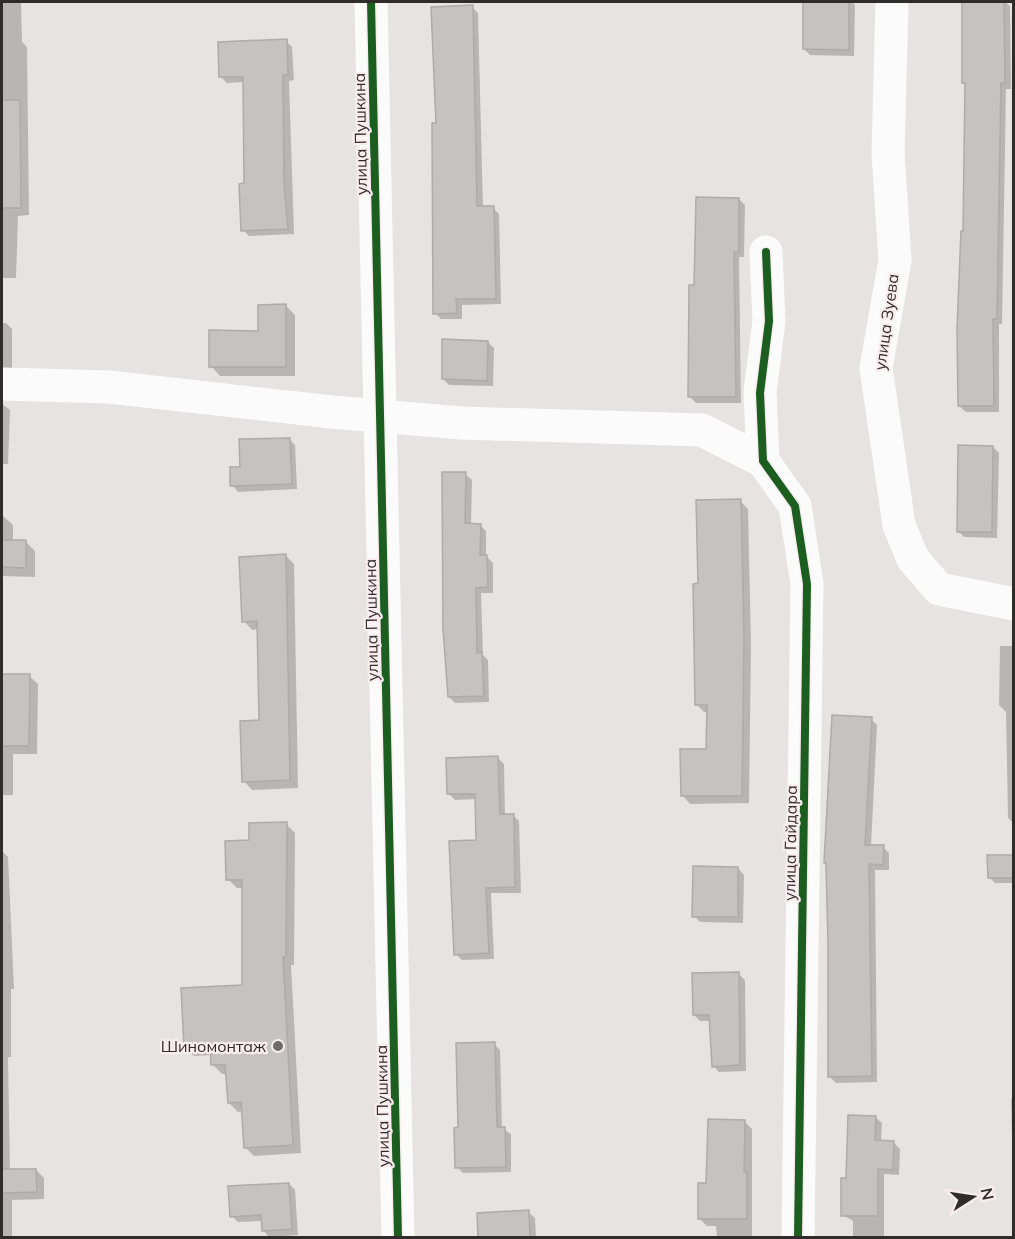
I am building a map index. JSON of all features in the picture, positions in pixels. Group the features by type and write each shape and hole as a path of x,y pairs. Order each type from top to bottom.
{"street":[{"name":"улица Пушкина","path":"371,2 398,1238"},
{"name":"улица Зуева","path":"892,2 888,153 895,260 876,369 899,525 914,559 939,589 1014,604"},
{"path":"2,384 109,387 461,423 702,430 763,460 760,393 769,321 766,252"},
{"name":"улица Гайдара","path":"763,460 795,506 807,584 798,1238"}],"building":[{"path":"803,2 849,2 849,50 803,49"},
{"path":"962,2 1004,2 1005,83 1001,83 997,319 993,319 994,406 958,406 957,329 961,231 963,231 965,83 962,83"},
{"path":"473,5 477,206 494,206 496,299 456,299 457,313 433,314 432,123 436,123 431,7"},
{"path":"287,39 288,75 283,75 284,182 288,229 241,231 239,184 244,183 243,77 219,77 218,42"},
{"path":"2,100 20,100 21,208 2,208"},
{"path":"696,197 739,198 739,252 734,252 736,397 688,397 689,285 694,285"},
{"path":"286,304 286,367 209,367 209,330 258,331 258,305"},
{"path":"442,339 488,341 487,381 442,379"},
{"path":"290,438 292,484 230,486 230,467 240,467 239,439"},
{"path":"958,445 993,446 992,532 957,532"},
{"path":"442,472 466,472 465,523 481,524 480,555 487,555 488,587 476,588 477,653 482,652 484,696 448,697 443,629"},
{"path":"741,499 744,636 742,796 681,796 680,749 706,749 707,705 695,705 693,584 698,583 696,500"},
{"path":"2,540 26,540 26,568 2,567"},
{"path":"286,554 290,780 242,782 240,721 259,720 257,621 242,622 239,557"},
{"path":"2,674 30,674 29,746 2,746"},
{"path":"832,715 872,717 865,845 884,845 883,865 869,864 872,1076 828,1077 828,945 826,863 824,863"},
{"path":"498,756 500,814 514,814 515,887 486,888 489,953 454,955 449,841 476,840 475,794 447,794 446,758"},
{"path":"287,822 286,957 283,957 293,1145 244,1148 241,1102 228,1103 225,1065 211,1065 210,1046 184,1048 181,988 242,985 242,880 226,880 225,841 249,840 249,823"},
{"path":"987,855 1014,855 1014,878 988,878"},
{"path":"693,866 738,867 738,917 692,917"},
{"path":"739,972 740,1065 712,1067 709,1015 693,1015 692,973"},
{"path":"495,1042 497,1127 505,1127 506,1167 455,1168 454,1128 458,1127 456,1043"},
{"path":"848,1115 876,1116 875,1140 894,1141 893,1170 878,1169 878,1216 841,1216 841,1178 846,1178"},
{"path":"708,1119 745,1120 744,1172 747,1172 747,1219 698,1219 698,1183 706,1183"},
{"path":"2,1169 36,1169 37,1192 2,1193"},
{"path":"289,1183 292,1229 262,1231 261,1215 230,1217 228,1186"},
{"path":"529,1210 530,1238 478,1238 477,1213"}],"cycle path":[{"path":"371,2 398,1238"},
{"path":"766,252 769,321 760,393 763,461 795,506 807,584 798,1238"}],"place":[{"name":"Шиномонтаж","path":"278,1046"}]}
